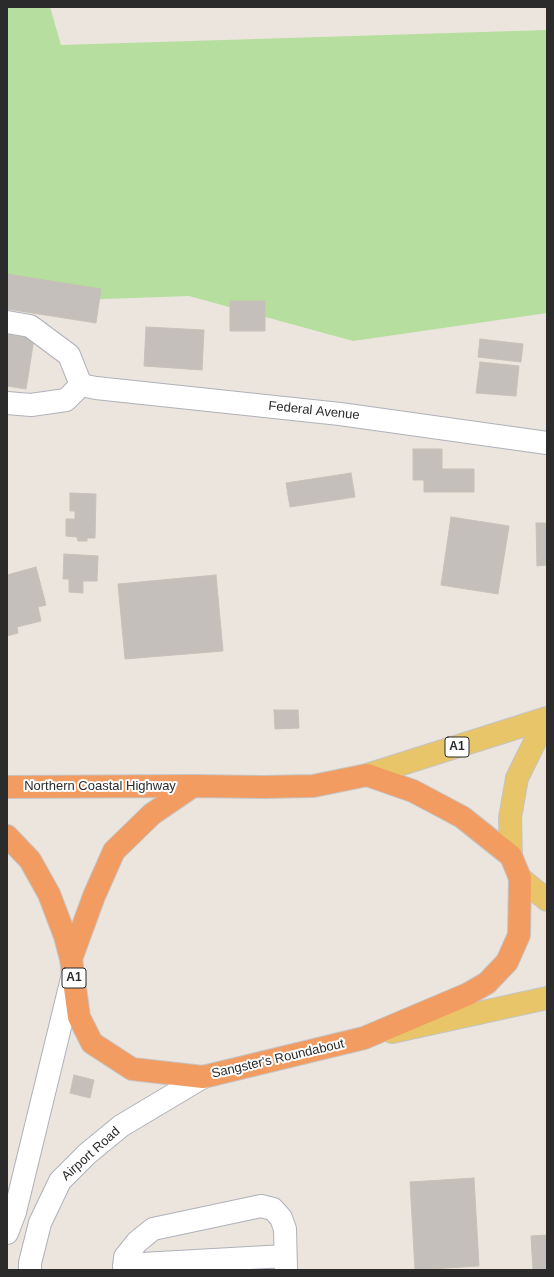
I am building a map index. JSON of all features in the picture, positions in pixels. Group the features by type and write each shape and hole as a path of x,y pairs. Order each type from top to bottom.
{"highway":[{"name":"A1","path":"193,786 313,786 367,775"},
{"name":"Sangster's Roundabout","path":"193,786 152,814 114,851 94,896 72,966 78,1017 92,1043 132,1069 203,1077 364,1038 468,994 487,983 507,962 520,935 520,878 511,856 462,817 413,791 367,775"},
{"name":"Northern Coastal Highway","path":"7,787 193,786"},
{"name":"A1","path":"7,836 30,860 49,894 65,936 72,966"}],"main road":[{"name":"A1","path":"367,775 547,718"},
{"name":"A1","path":"511,856 510,818 518,778 547,718"},
{"path":"520,878 547,900"},
{"path":"364,1038 547,998"}],"street":[{"path":"7,322 30,326 69,355 81,385 66,400 31,405 7,403"},
{"name":"Federal Avenue","path":"81,385 96,388 340,414 547,443"},
{"path":"7,1233 15,1212 72,966"},
{"name":"Airport Road","path":"26,1268 40,1223 60,1181 87,1154 121,1126 203,1077"},
{"path":"261,1206 273,1209 281,1218 285,1229 285,1263 124,1267 125,1257 137,1242 153,1229 261,1206"}],"green space":[{"path":"7,7 50,7 61,45 547,30 547,313 353,341 189,296 47,301 7,295"}],"building":[{"path":"7,274 101,289 96,323 7,309"},
{"path":"230,301 265,301 265,331 230,331"},
{"path":"146,327 204,330 202,370 144,366"},
{"path":"7,334 34,339 26,389 7,386"},
{"path":"480,339 523,344 521,362 478,357"},
{"path":"480,362 519,366 516,396 476,393"},
{"path":"413,449 442,449 442,469 474,469 474,492 424,492 424,480 413,480"},
{"path":"351,473 355,497 290,507 286,483"},
{"path":"70,493 96,494 95,538 87,538 87,541 78,541 77,537 66,536 66,519 75,519 75,511 70,511"},
{"path":"451,517 509,526 498,594 441,585"},
{"path":"536,523 547,523 547,565 537,566"},
{"path":"64,554 98,556 97,581 83,581 83,593 69,592 69,579 63,579"},
{"path":"36,567 46,605 38,607 41,621 17,627 18,633 7,636 7,575"},
{"path":"216,575 223,651 125,659 118,584"},
{"path":"274,710 298,710 299,728 275,729"},
{"path":"74,1075 94,1080 90,1098 70,1093"},
{"path":"474,1178 479,1266 415,1270 410,1182"},
{"path":"547,1235 547,1270 533,1270 531,1236"}]}
